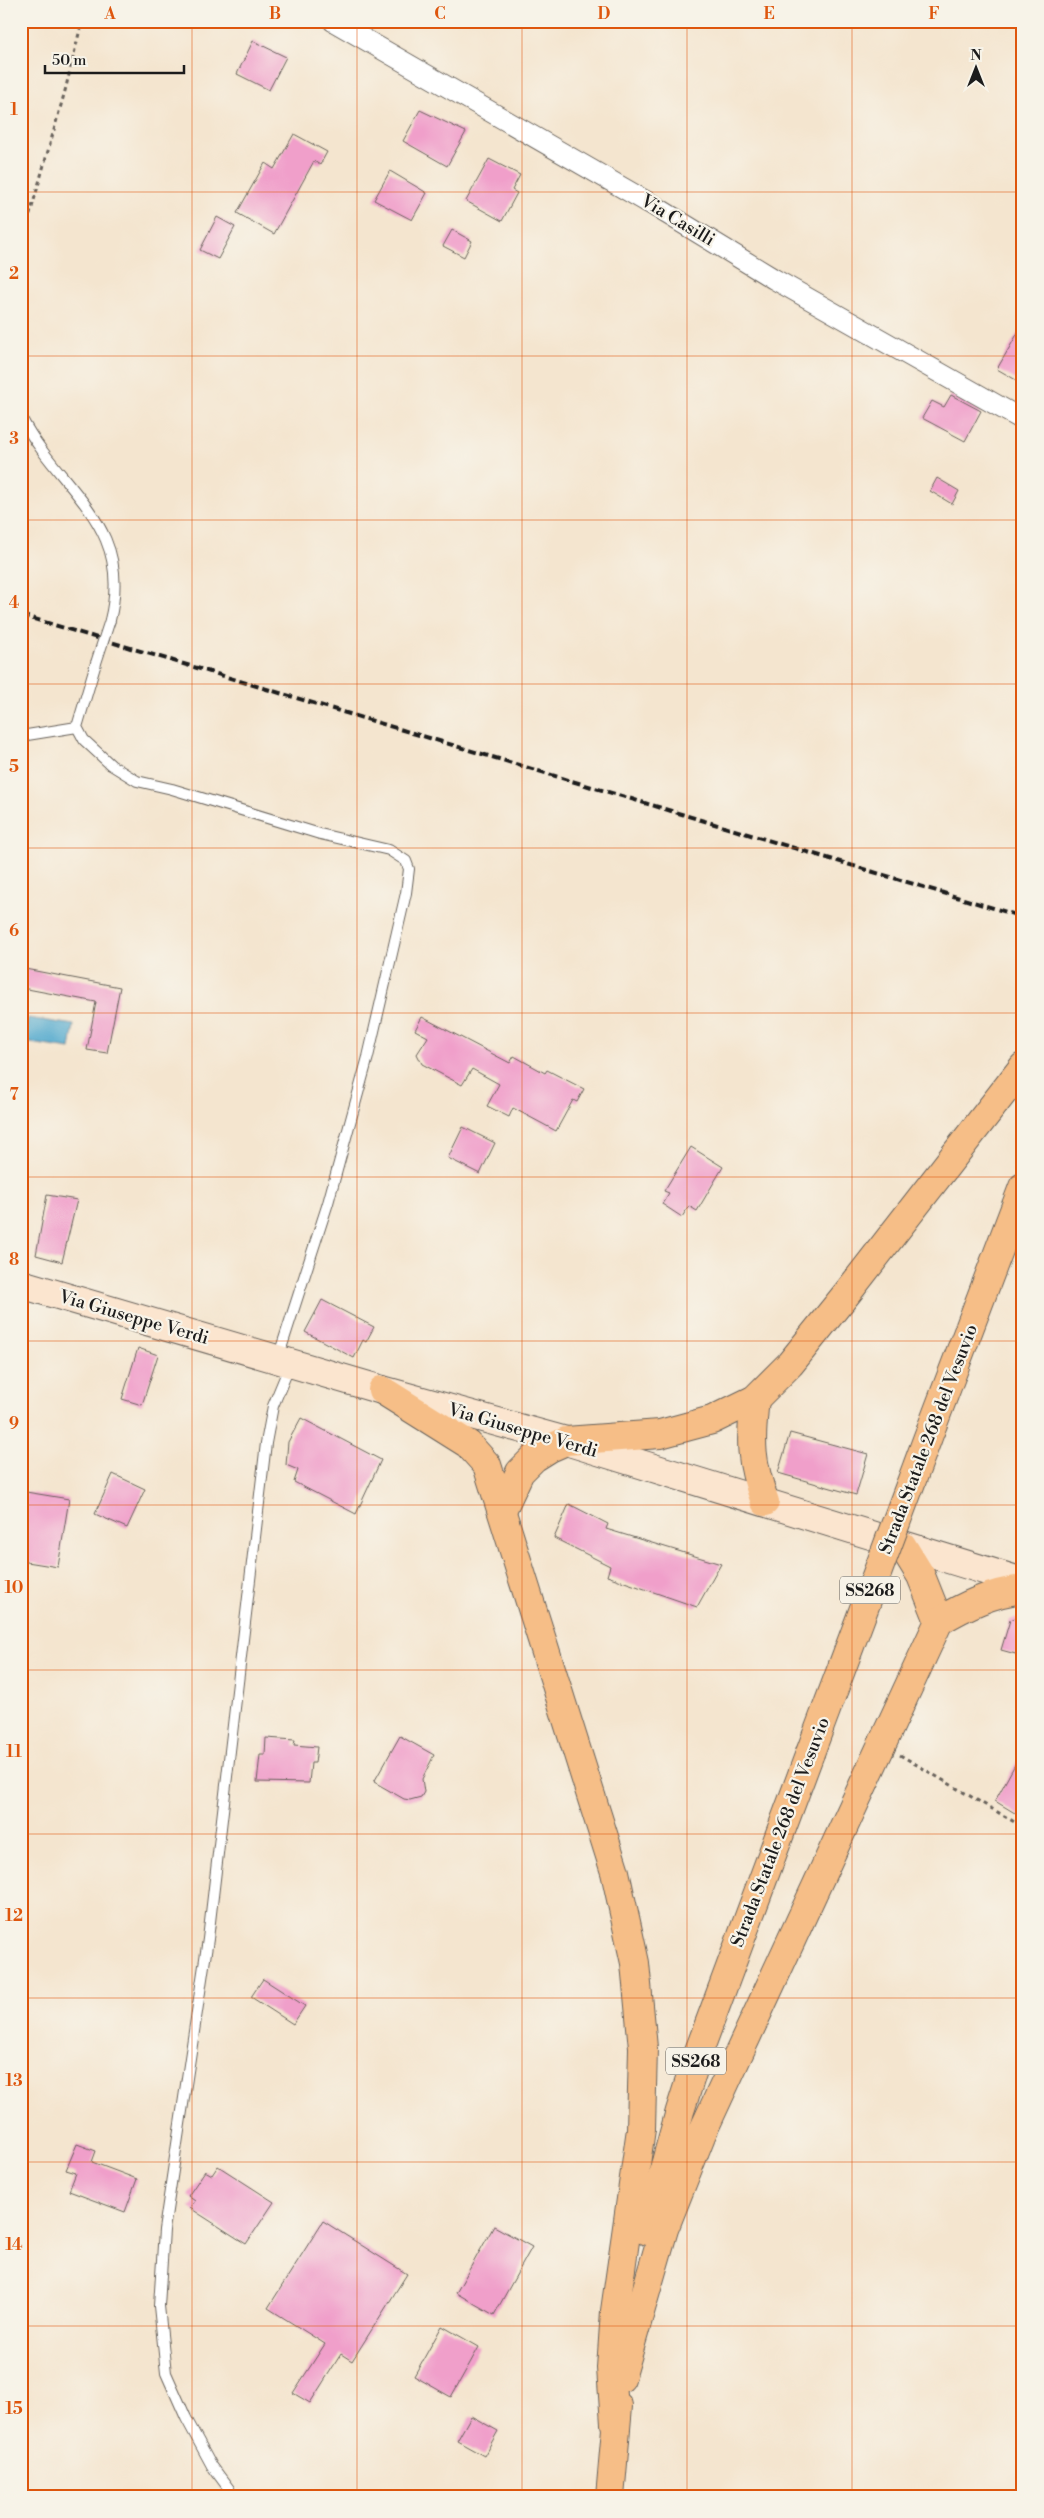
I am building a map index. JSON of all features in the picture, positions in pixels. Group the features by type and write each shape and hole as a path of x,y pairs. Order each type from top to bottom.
{"highway":[{"path":"502,1510 520,1472 534,1458 566,1441 660,1434 712,1420 755,1399 790,1364 1023,1067"},
{"name":"Strada Statale 268 del Vesuvio","path":"610,2497 615,2424 621,2380 647,2234 680,2111 727,1975 1023,1187"},
{"path":"382,1390 468,1444 486,1465 502,1510 615,1872 635,1963 643,2048 642,2129 615,2311 611,2368 615,2424"},
{"path":"755,1399 751,1433 754,1470 765,1502"},
{"path":"902,1545 921,1576 939,1621"},
{"path":"621,2380 664,2229 702,2132 939,1621 970,1602 1002,1591 1023,1589"}],"street":[{"name":"Via Casilli","path":"333,21 656,207 774,279 1023,420"},
{"name":"Via Giuseppe Verdi","path":"21,1284 382,1390 566,1441 1023,1582"}],"lane":[{"path":"21,417 106,537 115,564 116,597 77,727 84,740 110,766 137,781 172,789 320,834 389,850 406,861 409,869 406,893 368,1057 284,1361 266,1442 208,1939 164,2230 159,2306 166,2373 186,2418 212,2466 235,2497"},
{"path":"21,736 77,727"}],"path":[{"path":"21,246 66,90 82,21"},
{"path":"882,1745 1023,1827"}],"water":[{"path":"28,1018 74,1025 70,1049 24,1042"}],"building":[{"path":"253,41 286,57 269,90 237,74"},
{"path":"420,110 466,132 447,166 403,141"},
{"path":"294,134 327,152 320,165 314,161 274,234 237,213 265,163 274,169"},
{"path":"489,159 520,175 512,190 517,193 502,221 466,201"},
{"path":"390,171 427,193 412,220 374,200"},
{"path":"217,217 235,227 218,259 200,250"},
{"path":"452,230 472,241 464,257 443,246"},
{"path":"1023,324 1023,384 997,369"},
{"path":"951,395 981,411 965,441 922,418 932,401 944,407"},
{"path":"937,478 959,491 952,504 930,491"},
{"path":"25,969 120,987 107,1053 87,1050 96,1002 22,988"},
{"path":"422,1017 510,1063 514,1056 545,1073 547,1070 584,1089 577,1102 573,1100 556,1131 513,1108 509,1117 487,1106 499,1084 472,1069 462,1085 422,1064 417,1054 428,1037 415,1030"},
{"path":"463,1127 495,1143 480,1174 448,1158"},
{"path":"691,1147 723,1167 697,1211 689,1206 682,1217 662,1204 669,1193 664,1191"},
{"path":"47,1195 77,1200 62,1262 36,1255"},
{"path":"322,1300 374,1327 366,1342 363,1340 354,1358 305,1332"},
{"path":"138,1348 158,1355 142,1405 122,1399"},
{"path":"301,1418 381,1460 356,1514 294,1482 298,1470 286,1465 288,1442"},
{"path":"790,1433 868,1454 856,1495 778,1473"},
{"path":"113,1474 145,1489 127,1528 95,1514"},
{"path":"26,1492 69,1499 58,1567 21,1561 21,1521"},
{"path":"569,1504 608,1524 606,1529 721,1564 697,1607 607,1576 610,1566 554,1538"},
{"path":"1023,1615 1023,1656 1001,1650 1010,1620"},
{"path":"400,1736 434,1755 422,1779 424,1792 421,1797 410,1800 404,1799 374,1782"},
{"path":"266,1738 295,1740 294,1745 317,1747 315,1763 311,1763 309,1783 257,1782 260,1755 265,1755"},
{"path":"1023,1750 1023,1818 995,1801"},
{"path":"263,1979 305,2006 293,2024 251,1997"},
{"path":"77,2144 96,2151 92,2162 137,2179 125,2212 69,2191 76,2173 66,2170"},
{"path":"218,2166 274,2202 246,2244 190,2208 195,2201 188,2196 205,2171 212,2175"},
{"path":"323,2221 407,2274 352,2361 341,2354 310,2403 293,2393 325,2344 268,2308"},
{"path":"494,2226 532,2247 494,2315 456,2293"},
{"path":"442,2326 479,2347 451,2397 414,2376"},
{"path":"471,2416 498,2431 484,2456 457,2441"}],"railway":[{"path":"21,615 1023,917"}]}
